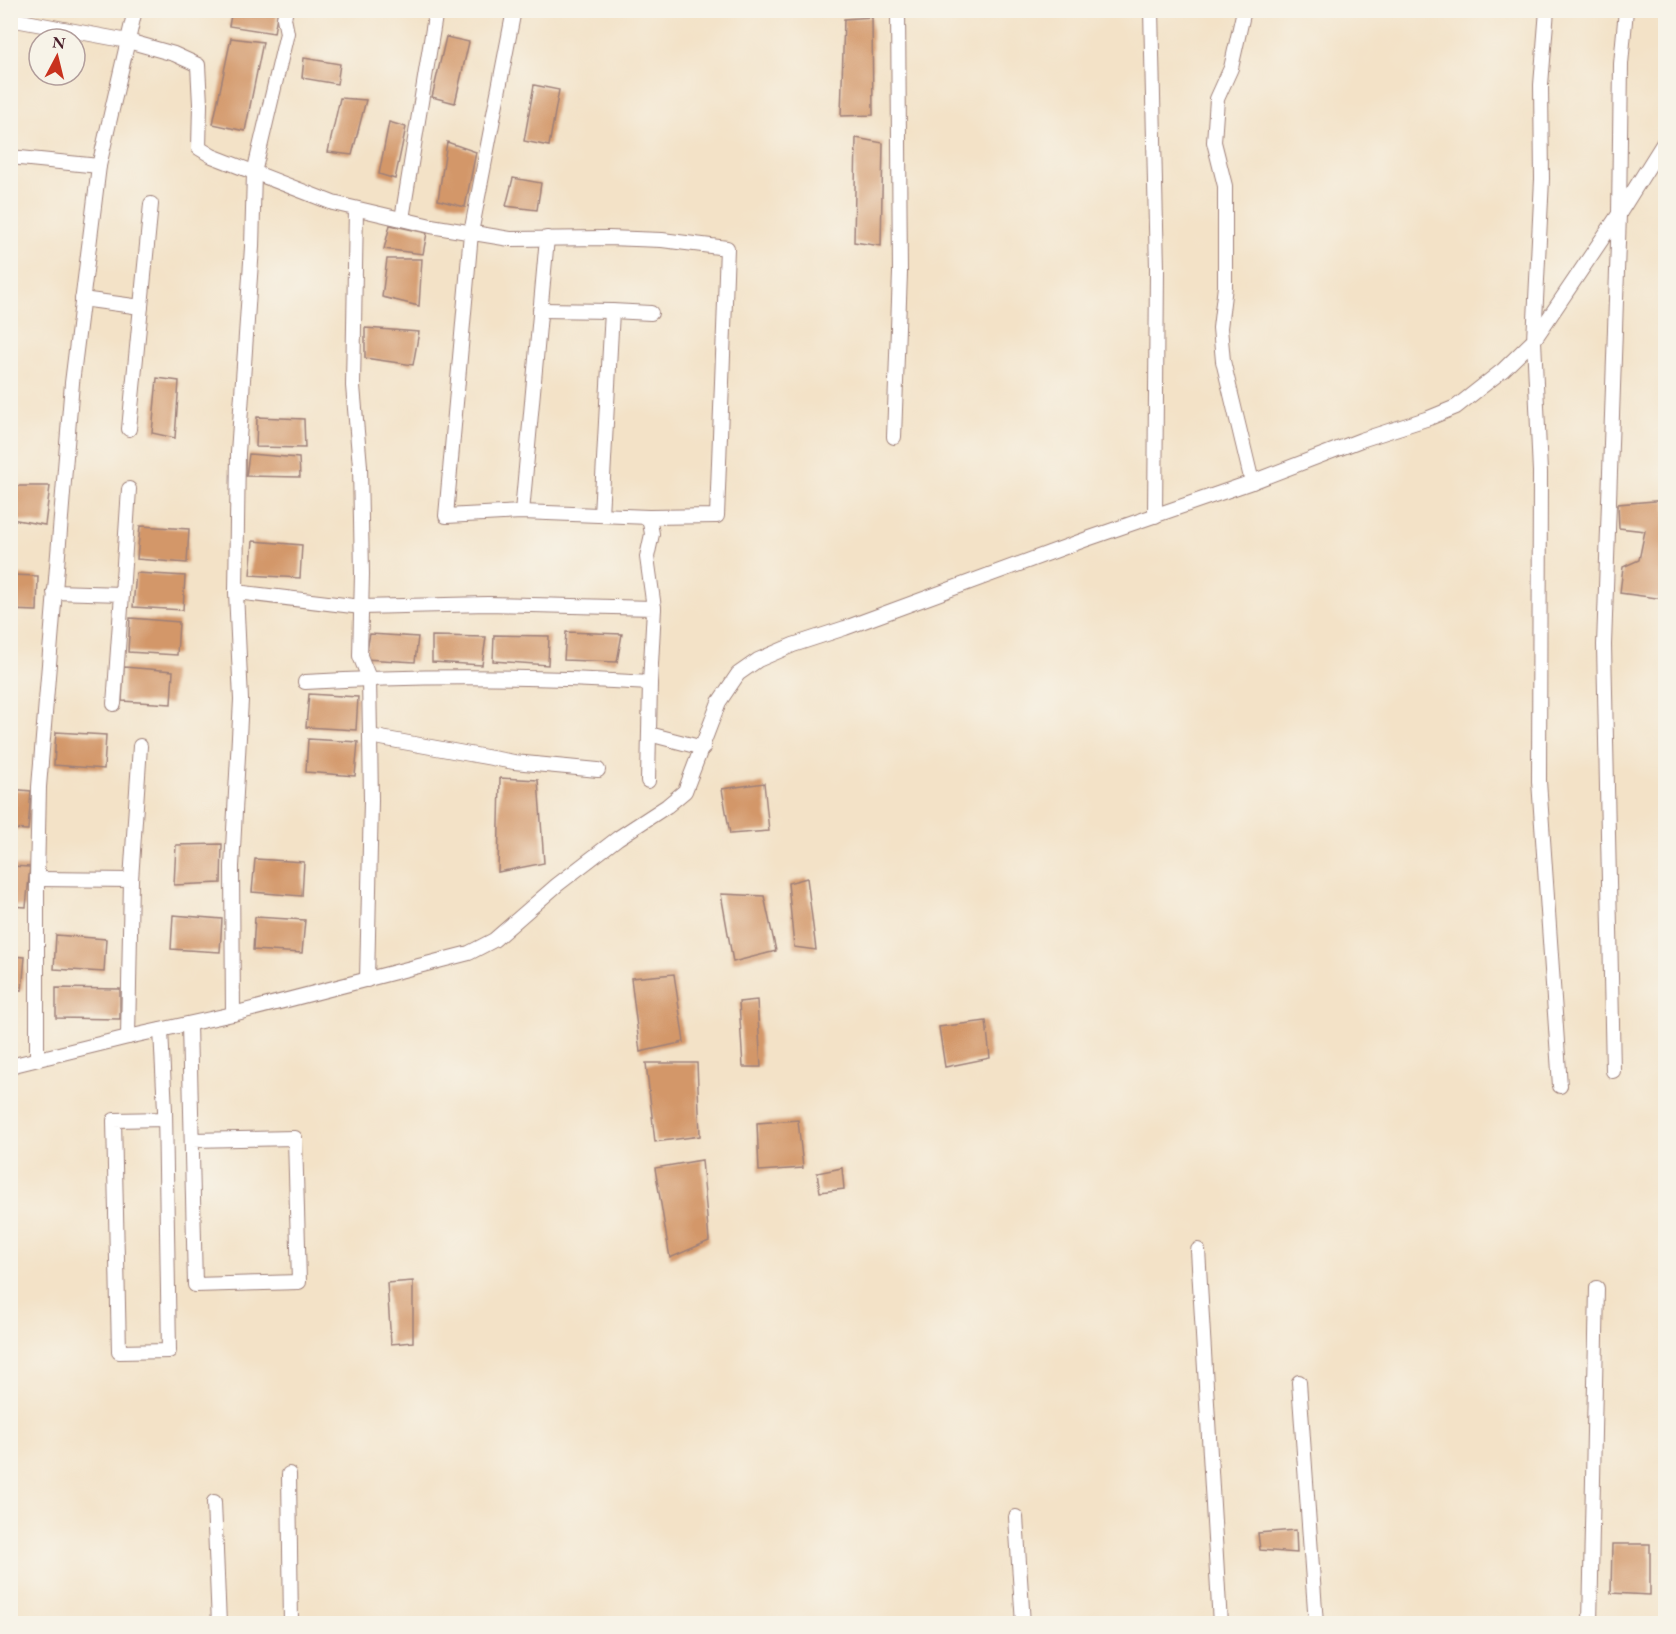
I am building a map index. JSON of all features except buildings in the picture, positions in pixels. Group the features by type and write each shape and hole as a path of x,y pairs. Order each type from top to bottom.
{"street":[{"path":"37,1059 39,787 72,382 99,166 135,10"},
{"path":"233,1014 232,867 241,700 236,592 238,453 252,247 254,173 287,33 284,18 286,10"},
{"path":"402,219 436,10"},
{"path":"10,19 128,41 174,54 198,65 199,148 212,156 333,203 402,219 471,233 510,239 662,240 728,248 717,516 649,517 522,512 446,516 471,233 514,10"},
{"path":"894,437 900,273 898,10"},
{"path":"1151,10 1157,269 1155,516"},
{"path":"1244,10 1232,68 1217,99 1214,142 1225,186 1225,286 1220,328 1223,361 1252,482"},
{"path":"1547,10 1541,85 1542,178 1534,340 1540,472 1539,781 1560,1086"},
{"path":"1613,1071 1604,645 1619,214 1621,64 1626,10"},
{"path":"10,1066 233,1014 469,953 494,940 557,885 618,838 667,807 685,791 719,702 738,674 758,660 793,645 1252,482 1361,440 1429,418 1456,406 1503,369 1534,340 1619,214 1665,139"},
{"path":"10,158 99,166"},
{"path":"129,429 151,204"},
{"path":"356,209 353,386 360,466 360,656 369,678 371,800 367,980"},
{"path":"522,512 547,238"},
{"path":"82,299 141,307"},
{"path":"540,310 651,314"},
{"path":"601,515 612,311"},
{"path":"114,704 129,489"},
{"path":"648,781 654,608 647,557 652,534 649,517"},
{"path":"54,592 122,594"},
{"path":"236,592 361,607 488,604 654,608"},
{"path":"305,682 369,678 575,679 650,684"},
{"path":"649,734 703,748"},
{"path":"370,736 514,762 598,770"},
{"path":"128,1037 131,880 140,746"},
{"path":"37,879 131,880"},
{"path":"189,1024 195,1285 299,1282 295,1138 192,1140"},
{"path":"161,1030 165,1119 169,1351 119,1352 114,1120 165,1119"},
{"path":"1198,1250 1220,1623"},
{"path":"1590,1623 1598,1288"},
{"path":"1299,1382 1316,1623"},
{"path":"289,1474 291,1623"},
{"path":"214,1502 219,1623"},
{"path":"1016,1517 1023,1623"}]}
